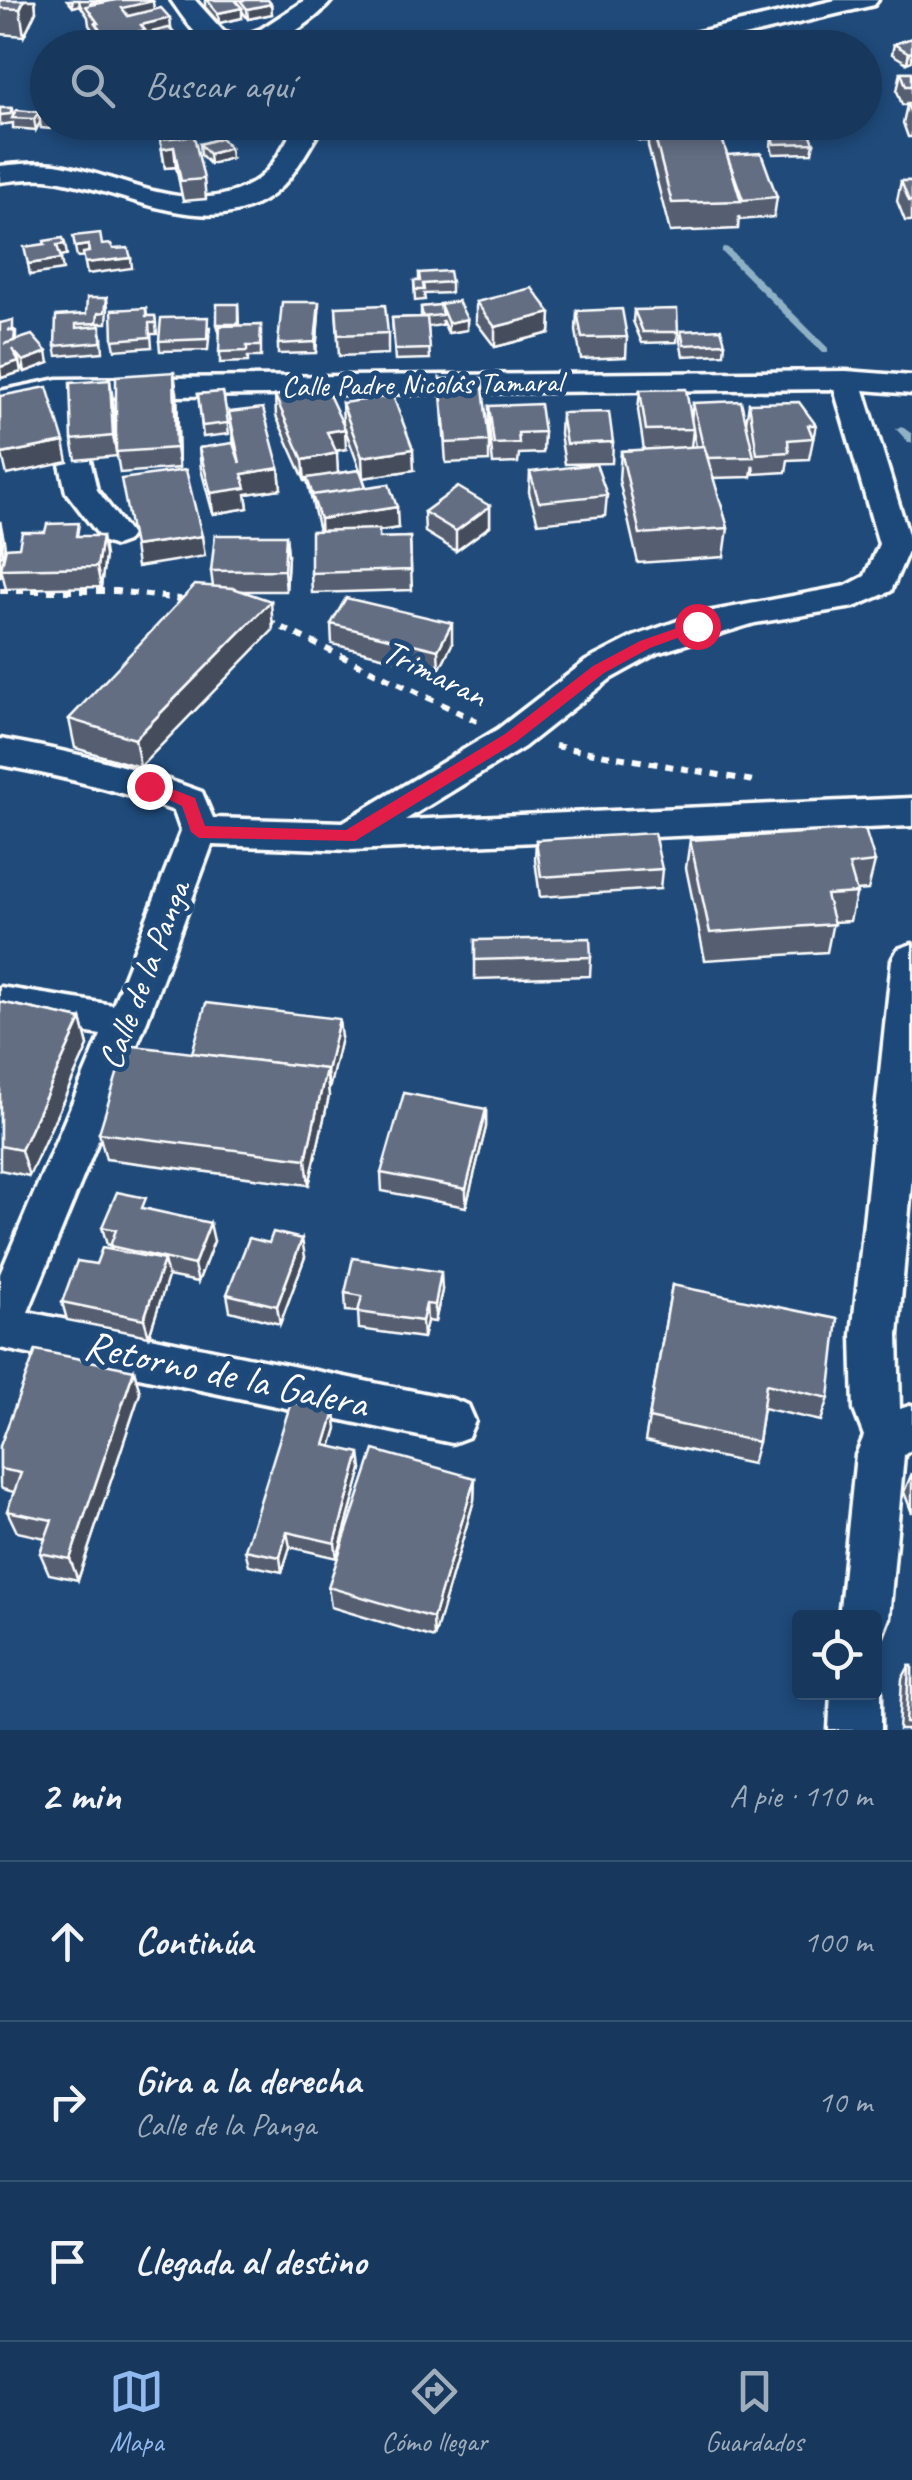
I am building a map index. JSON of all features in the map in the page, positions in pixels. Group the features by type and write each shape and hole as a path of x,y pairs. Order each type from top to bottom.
{"street":[{"path":"182,0 209,30"},
{"path":"274,30 320,0"},
{"path":"737,30 866,0"},
{"path":"0,174 56,172 183,206 223,202 238,200 268,184 291,158 298,140"},
{"name":"Calle Padre Nicolás Tamaral","path":"846,380 912,368"},
{"path":"349,836 511,738 598,670 645,645 697,626 756,612 854,596 878,583 890,563 895,544 846,380"},
{"name":"Calle Padre Nicolás Tamaral","path":"0,400 58,388 846,380 912,385"},
{"path":"58,388 82,492 116,535"},
{"path":"0,752 61,762 149,786 189,802 199,832 349,836 912,812"},
{"name":"Calle de la Panga","path":"0,1327 126,1023 199,832"},
{"path":"865,1610 877,1474 899,1432 878,1410 875,1335 912,960"},
{"path":"0,1002 126,1023"},
{"name":"Retorno de la Galera","path":"0,1327 452,1422"},
{"path":"855,1730 856,1700"}],"path":[{"path":"0,591 116,591 191,601"},
{"name":"Trimaran","path":"262,618 296,631 511,738 778,785"}],"building":[{"path":"0,0 24,0 20,9 0,8"},
{"path":"116,0 152,0 122,8 128,16 161,8 170,18 141,25 145,30 100,30 86,6"},
{"path":"207,0 235,0 242,8 218,13"},
{"path":"240,0 268,0 271,4 247,9"},
{"path":"912,38 909,53 894,44"},
{"path":"901,72 912,72 912,86 906,86"},
{"path":"0,108 12,108 10,114 0,115"},
{"path":"16,110 30,111 30,119 12,118"},
{"path":"160,140 195,140 204,179 181,181 174,147 162,149"},
{"path":"223,140 230,148 209,154 200,144"},
{"path":"656,140 722,140 741,201 672,203"},
{"path":"773,140 814,143 774,144"},
{"path":"761,153 777,197 743,200 727,155"},
{"path":"901,181 912,181 912,201 909,201"},
{"path":"100,233 102,245 128,248 131,258 85,263 83,253 89,252 88,245 75,247 73,236"},
{"path":"63,238 65,244 57,245 61,259 28,264 24,247"},
{"path":"449,271 451,282 423,284 424,290 415,290 414,281 420,281 419,273"},
{"path":"532,288 551,313 495,327 476,302"},
{"path":"87,298 107,298 105,312 98,313 97,323 76,324 76,328 101,326 101,342 55,346 56,316 86,314"},
{"path":"458,301 467,319 448,323 440,304"},
{"path":"282,302 319,302 315,342 278,344"},
{"path":"217,304 238,304 238,324 217,324"},
{"path":"385,305 388,333 338,335 336,307"},
{"path":"440,305 442,315 423,317 421,307"},
{"path":"146,308 146,316 155,316 156,323 149,323 150,337 113,340 112,310"},
{"path":"622,309 627,337 582,338 577,311"},
{"path":"677,309 678,332 643,332 634,310"},
{"path":"208,317 207,339 159,341 161,318"},
{"path":"427,317 430,349 395,350 392,318"},
{"path":"13,320 13,330 8,330 15,332 14,341 32,335 47,352 23,361 12,349 19,361 0,367 0,323"},
{"path":"261,325 260,346 247,346 247,351 219,352 220,326"},
{"path":"721,329 725,343 684,345 681,331"},
{"path":"174,372 176,448 116,452 116,376"},
{"path":"482,378 489,441 446,443 440,379"},
{"path":"110,380 113,436 72,440 70,383"},
{"path":"325,386 345,429 327,432 337,453 303,460 275,396"},
{"path":"47,387 64,442 2,454 0,396"},
{"path":"686,389 693,429 646,430 640,390"},
{"path":"223,392 228,423 202,426 198,394"},
{"path":"393,396 413,449 362,457 342,403"},
{"path":"741,401 754,457 708,458 693,403"},
{"path":"799,402 816,425 808,425 813,438 788,440 789,452 757,454 749,403"},
{"path":"540,404 544,432 518,433 519,443 494,444 489,406"},
{"path":"263,408 279,468 242,474 246,488 211,493 199,448 233,443 240,463 229,412"},
{"path":"609,412 613,442 566,444 561,413"},
{"path":"704,446 728,528 640,534 621,451"},
{"path":"596,464 607,495 539,502 530,472"},
{"path":"186,470 202,536 134,546 121,479"},
{"path":"360,470 366,487 313,496 307,478"},
{"path":"389,484 397,507 320,519 312,495"},
{"path":"458,487 490,506 456,531 424,512"},
{"path":"79,523 77,536 102,536 97,567 1,569 6,548 19,547 22,532 45,532 47,524"},
{"path":"379,529 379,538 410,537 411,570 311,573 311,531"},
{"path":"215,535 286,535 284,570 211,571"},
{"path":"195,585 233,588 271,601 135,739 69,719"},
{"path":"346,598 452,623 438,650 331,624"},
{"path":"865,829 875,862 849,865 857,893 826,895 834,924 710,933 690,840"},
{"path":"654,833 662,869 541,877 536,840"},
{"path":"590,938 591,957 475,960 475,940"},
{"path":"0,1002 81,1019 21,1150 0,1146"},
{"path":"206,1003 339,1019 327,1071 192,1053"},
{"path":"126,1045 326,1069 306,1159 99,1133"},
{"path":"404,1093 486,1109 466,1189 381,1173"},
{"path":"117,1192 146,1198 142,1208 210,1223 194,1265 110,1246 116,1230 102,1227"},
{"path":"273,1232 302,1239 277,1306 227,1294 249,1238 269,1243"},
{"path":"102,1248 164,1260 144,1319 62,1302 77,1261 96,1264"},
{"path":"353,1258 441,1272 435,1305 426,1304 422,1321 358,1312 362,1296 345,1293"},
{"path":"672,1285 838,1319 829,1398 766,1384 758,1442 649,1418"},
{"path":"36,1350 134,1370 70,1559 40,1553 52,1520 7,1511 21,1473 0,1469 0,1446"},
{"path":"291,1402 335,1412 325,1445 360,1453 335,1543 287,1532 280,1557 245,1550"},
{"path":"374,1450 475,1478 433,1618 328,1587"},
{"path":"912,1666 912,1724 906,1723"}],"waterway":[{"path":"725,250 825,350"},
{"path":"901,429 912,440"}],"route":[{"path":"149,786 189,802 199,832 349,836 511,738 598,670 645,645 697,626"}]}
